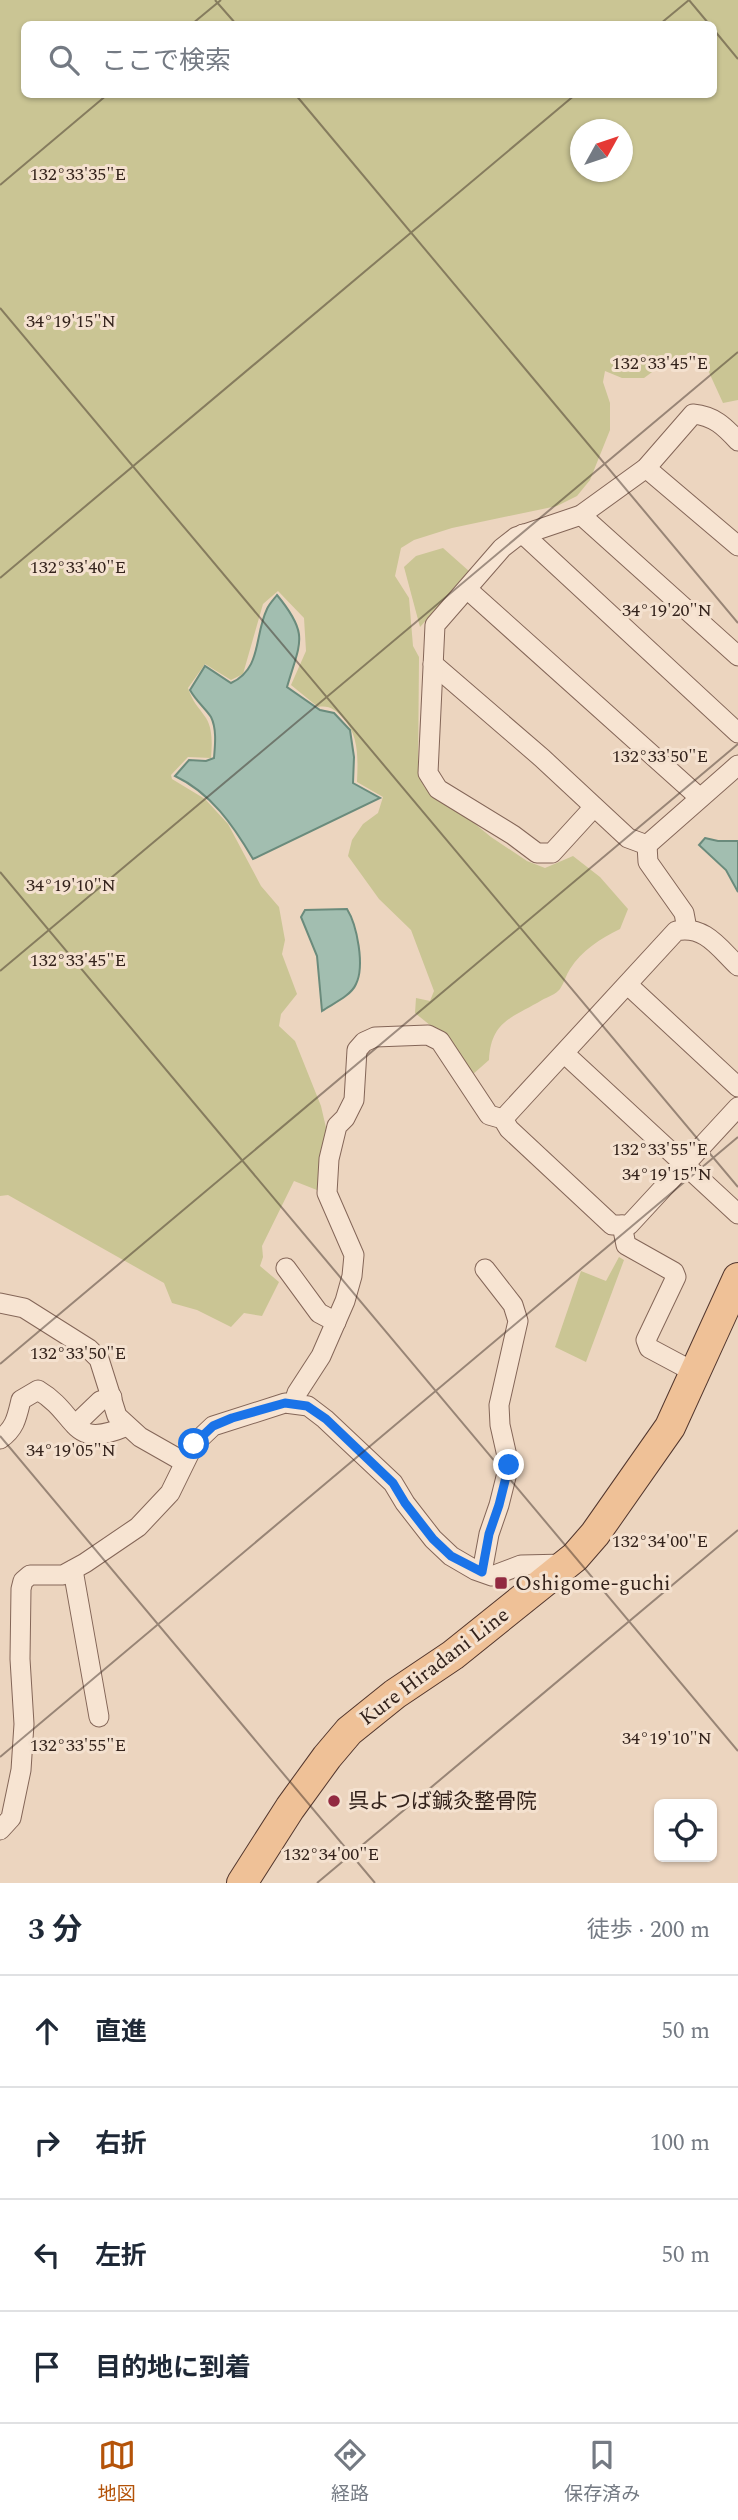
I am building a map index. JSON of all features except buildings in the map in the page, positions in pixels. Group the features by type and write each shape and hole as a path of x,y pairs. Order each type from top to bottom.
{"main road":[{"name":"Kure Hiradani Line","path":"242,1883 290,1808 349,1731 395,1694 453,1655 566,1564 595,1534 670,1427 738,1278"}],"street":[{"path":"594,807 552,853 537,853 438,789 428,773 435,625 502,548 523,534 581,516 646,468 693,414 708,416 719,422 738,441"},
{"path":"646,468 738,546"},
{"path":"581,516 738,656"},
{"path":"523,534 738,733"},
{"path":"467,589 700,798"},
{"path":"433,664 542,758 628,838 647,845"},
{"path":"647,845 738,765"},
{"path":"647,845 648,862 684,913 687,929"},
{"path":"503,1119 676,931 687,929 703,932 738,966"},
{"path":"628,985 738,1087"},
{"path":"294,1402 321,1356 345,1301 354,1255 327,1193 329,1159 337,1126 345,1118 354,1100 357,1050 364,1042 375,1037 428,1035 440,1041 489,1115 503,1119 509,1129 611,1225 629,1225 738,1107"},
{"path":"565,1054 738,1214"},
{"path":"622,1225 626,1245 674,1272 676,1277 646,1340 649,1348 694,1372"},
{"path":"286,1268 319,1313 336,1322"},
{"path":"482,1572 489,1534 509,1465 500,1424 499,1405 518,1321 513,1305 485,1269"},
{"path":"0,1303 24,1308 89,1349 99,1359 117,1416 140,1437 184,1462"},
{"path":"0,1439 14,1427 21,1400 38,1390 57,1403 75,1425 88,1435 97,1437 127,1426"},
{"path":"75,1425 100,1401 112,1397"},
{"path":"0,1830 12,1818 21,1770 23,1724 20,1659 23,1581 30,1575 63,1575 138,1527 170,1493 194,1444 213,1426 285,1403 294,1402 307,1406 326,1419 393,1483 433,1539 451,1556 492,1576 521,1565 566,1564"},
{"path":"73,1570 99,1717"}],"shaded area":[{"path":"0,0 738,0 738,400 723,403 702,357 690,352 679,360 667,361 644,378 622,378 605,371 603,382 610,403 610,430 590,480 577,496 557,506 452,528 414,540 401,548 395,576 409,598 413,646 419,657 418,774 425,788 441,796 491,837 527,861 545,868 573,856 600,877 628,909 620,929 580,956 556,992 505,1022 494,1037 489,1060 472,1075 436,1030 415,1013 416,998 430,1001 434,991 411,930 379,899 348,856 352,840 363,824 378,813 383,797 357,782 355,739 343,718 332,709 318,707 291,685 306,651 304,618 278,591 263,604 243,674 231,680 205,664 188,688 210,727 211,758 188,757 171,775 172,779 205,799 228,824 261,886 279,907 285,940 282,954 297,994 281,1014 279,1026 295,1041 321,1106 327,1132 322,1192 294,1181 262,1246 260,1266 279,1282 262,1316 244,1313 231,1327 197,1310 172,1303 164,1283 8,1195 0,1196"},
{"path":"443,548 470,572 420,627 404,567 416,556"},
{"path":"277,595 294,620 299,639 287,687 320,710 334,713 350,730 354,757 353,783 380,798 253,859 220,811 200,791 175,776 189,760 206,761 214,758 213,722 190,690 205,666 231,683 241,677 253,661 263,619"},
{"path":"705,838 738,841 738,892 726,870 699,845"},
{"path":"347,909 359,946 359,976 350,992 322,1011 317,956 301,917 305,910"},
{"path":"619,1257 624,1260 586,1362 555,1347 581,1271 606,1281"}],"place":[{"name":"Oshigome-guchi","path":"501,1583"},
{"name":"呉よつば鍼灸整骨院","path":"334,1801"}],"route":[{"path":"194,1444 213,1426 232,1418 285,1403 294,1402 307,1406 326,1419 393,1483 433,1539 451,1556 482,1572 489,1534 509,1465"}]}
